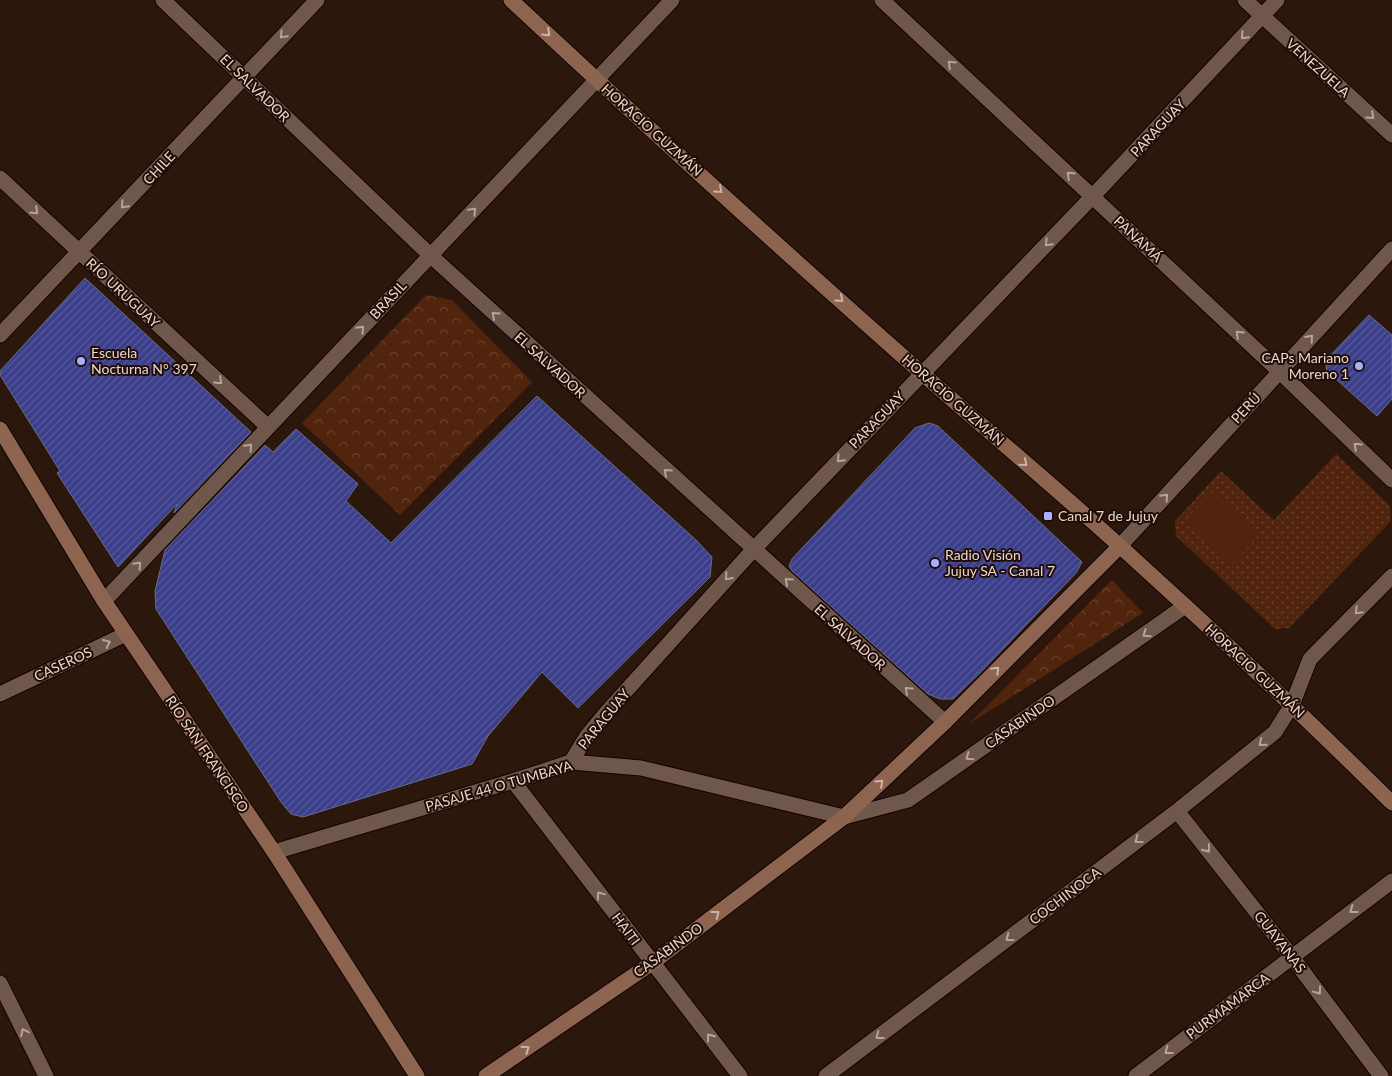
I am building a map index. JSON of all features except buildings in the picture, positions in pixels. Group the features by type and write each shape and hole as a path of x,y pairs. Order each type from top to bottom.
{"main road":[{"name":"HORACIO GUZMÁN","path":"512,0 598,81 922,373 1120,546 1292,705 1392,804"},
{"name":"RÍO SAN FRANCISCO","path":"0,429 104,601 274,852 418,1076"},
{"name":"CASABINDO","path":"486,1076 652,962 844,817 945,722 1120,546"}],"street":[{"name":"EL SALVADOR","path":"163,0 430,256 945,722"},
{"name":"CHILE","path":"0,336 317,0"},
{"name":"BRASIL","path":"104,601 598,81 672,0"},
{"name":"PANAMÁ","path":"882,0 1280,372 1392,480"},
{"name":"VENEZUELA","path":"1245,0 1392,135"},
{"name":"PARAGUAY","path":"571,762 587,736 606,713 753,550 1277,0"},
{"name":"RÍO URUGUAY","path":"0,178 268,427"},
{"name":"PERÚ","path":"1120,546 1392,249"},
{"name":"COCHINOCA","path":"826,1076 1177,811 1275,732 1292,705 1310,659 1392,576"},
{"name":"CASABINDO","path":"844,817 908,800 1185,606"},
{"name":"CASEROS","path":"0,694 126,634"},
{"name":"PASAJE 44 O TUMBAYA","path":"274,852 571,762 641,768 844,817"},
{"name":"HAITI","path":"513,781 740,1076"},
{"name":"GUAYANAS","path":"1177,811 1292,957 1381,1076"},
{"name":"PURMAMARCA","path":"1136,1076 1392,881"},
{"path":"0,982 46,1076"}],"green space":[{"path":"426,295 452,300 532,382 400,515 302,423"},
{"path":"1336,454 1390,506 1391,521 1289,628 1275,629 1176,536 1175,521 1221,471 1274,520"},
{"path":"1212,492 1259,535 1231,565 1184,522"},
{"path":"1112,580 1143,613 969,724"}],"place":[{"name":"Escuela Nocturna N° 397","path":"81,361"},
{"name":"CAPs Mariano Moreno 1","path":"1359,366"},
{"name":"Canal 7 de Jujuy","path":"1048,516"},
{"name":"Radio Visión Jujuy SA - Canal 7","path":"935,563"}]}
